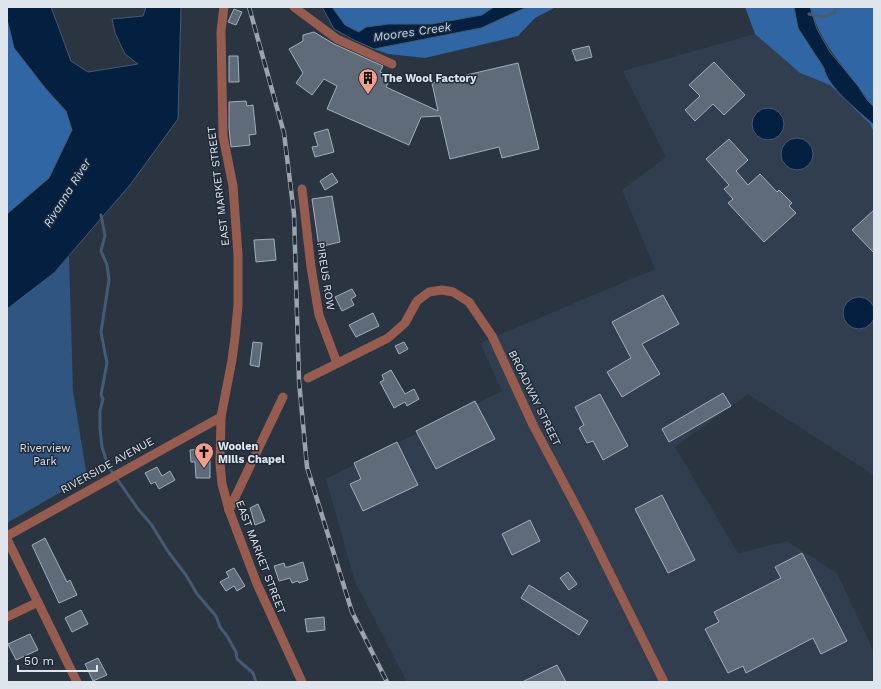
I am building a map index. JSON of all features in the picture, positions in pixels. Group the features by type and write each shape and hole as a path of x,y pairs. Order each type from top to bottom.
{"street":[{"name":"EAST MARKET STREET","path":"224,7 221,31 223,136 233,186 238,255 238,305 232,360 221,417 220,464 222,484 229,510 256,584 302,682"},
{"path":"294,7 337,39 392,64"},
{"name":"PIREUS ROW","path":"302,189 311,267 319,315 337,363"},
{"name":"BROADWAY STREET","path":"308,378 388,338 404,323 417,301 429,292 442,290 453,292 469,302 492,336 524,407 586,526 664,682"},
{"path":"229,510 283,397"},
{"name":"RIVERSIDE AVENUE","path":"7,538 101,482 221,417"},
{"path":"7,538 77,682"},
{"path":"7,617 38,602"}],"shaded area":[{"path":"332,7 494,7 483,15 432,24 389,24 366,27 359,32 345,25"},
{"path":"527,7 556,7 535,18 518,36 425,58 388,54 374,49 481,28"},
{"path":"745,7 794,7 798,28 824,68 831,83 845,99 874,125 874,133 870,124 830,85 800,73 755,34"},
{"path":"810,7 874,7 874,107 824,40"},
{"path":"7,19 14,48 46,89 66,111 72,130 49,178 7,214"},
{"path":"755,34 800,73 830,85 870,124 874,133 874,475 748,394 675,447 738,553 787,541 837,573 874,652 874,682 407,682 355,582 326,479 502,391 480,343 655,269 622,190 666,157 623,71"}],"green space":[{"name":"Riverview Park","path":"69,256 73,391 87,477 7,523 7,309 54,273"}],"water":[{"name":"Rivanna River","path":"7,7 51,7 71,61 88,72 138,64 125,54 115,33 112,19 143,16 146,7 181,7 178,119 130,185 54,273 7,309 7,214 49,178 72,130 66,111 46,89 14,48 7,19"},
{"name":"Moores Creek","path":"322,7 332,7 345,25 359,32 366,27 389,24 432,24 482,15 494,7 527,7 481,28 374,49 334,29"},
{"path":"794,7 810,7 817,29 830,52 874,107 874,125 845,99 831,83 824,68 798,28"},
{"path":"765,108 771,108 780,112 784,124 780,136 771,140 765,140 756,136 752,127 752,121 756,112"},
{"path":"794,138 800,138 809,142 813,154 809,166 800,170 794,170 785,166 781,157 781,151 785,142"},
{"path":"856,297 862,297 871,301 875,313 871,325 862,329 856,329 847,325 843,316 843,310 847,301"}],"building":[{"path":"234,9 242,12 236,25 228,22"},
{"name":"The Wool Factory","path":"314,32 334,44 383,66 380,72 391,77 386,87 438,111 432,83 518,63 539,149 502,158 499,147 450,159 440,116 421,117 409,145 327,109 337,86 324,79 312,95 296,83 303,73 289,49 303,41 303,35"},
{"path":"589,46 592,57 576,61 572,50"},
{"path":"229,56 238,56 239,82 229,82"},
{"path":"714,62 745,95 724,115 713,104 695,121 685,110 700,96 689,85"},
{"path":"246,101 247,106 253,105 256,134 249,135 250,145 231,147 229,102"},
{"path":"328,129 334,152 315,157 312,147 318,146 314,133"},
{"path":"729,139 748,160 736,171 748,185 760,174 777,192 779,190 792,203 789,206 796,213 764,242 728,203 733,199 724,189 729,185 706,159"},
{"path":"332,173 338,182 325,190 320,181"},
{"path":"332,196 340,242 319,247 312,199"},
{"path":"874,210 874,253 852,230"},
{"path":"274,239 276,260 256,262 254,240"},
{"path":"352,289 356,296 351,299 354,305 342,311 335,297"},
{"path":"663,295 679,324 642,344 660,374 622,397 607,372 631,358 612,322"},
{"path":"373,313 379,326 356,337 349,325"},
{"path":"253,342 262,343 259,367 250,365"},
{"path":"404,342 408,349 399,354 395,346"},
{"path":"391,370 405,394 414,389 419,399 407,406 405,402 394,408 380,382 384,380 382,375"},
{"path":"723,393 731,406 669,442 662,429"},
{"path":"600,394 628,446 603,460 593,441 587,443 579,428 584,425 575,407"},
{"path":"475,401 495,439 436,469 416,431"},
{"path":"397,442 418,485 363,511 350,484 361,479 354,463"},
{"name":"Woolen Mills Chapel","path":"210,448 210,478 196,478 195,462 191,462 190,450"},
{"path":"157,467 162,476 170,471 175,480 159,489 155,482 151,484 145,473"},
{"path":"662,495 695,560 668,573 635,509"},
{"path":"258,504 265,521 255,525 250,508"},
{"path":"530,520 540,541 512,555 502,534"},
{"path":"45,538 67,582 70,580 77,595 59,603 32,545"},
{"path":"802,553 847,641 821,654 813,638 746,673 743,666 728,673 705,629 719,622 714,612 781,578 775,567"},
{"path":"303,562 308,580 299,583 298,581 292,583 290,578 279,581 274,566 284,563 285,567 288,567"},
{"path":"234,568 245,586 237,591 234,586 226,591 220,582 229,577 226,572"},
{"path":"568,572 577,584 569,590 560,578"},
{"path":"529,585 588,621 579,635 521,598"},
{"path":"81,610 88,624 72,632 65,618"},
{"path":"324,617 325,630 307,632 305,619"},
{"path":"30,634 38,650 16,660 8,644"},
{"path":"98,658 107,675 93,681 85,664"},
{"path":"557,665 566,682 522,682"}],"waterway":[{"path":"809,14 822,17 834,13 837,7"},
{"path":"101,215 105,235 101,251 107,265 109,280 101,332 107,363 101,395 103,399 100,411 100,428 102,447 108,466 138,509 151,524 169,553 186,575 197,594 216,616 220,627 236,652 237,659 253,673 256,682"}],"railway":[{"path":"249,7 284,133 294,214 299,381 307,467 352,612 387,682"}],"place":[{"name":"The Wool Factory","path":"368,95"},
{"name":"Woolen Mills Chapel","path":"204,469"}]}
